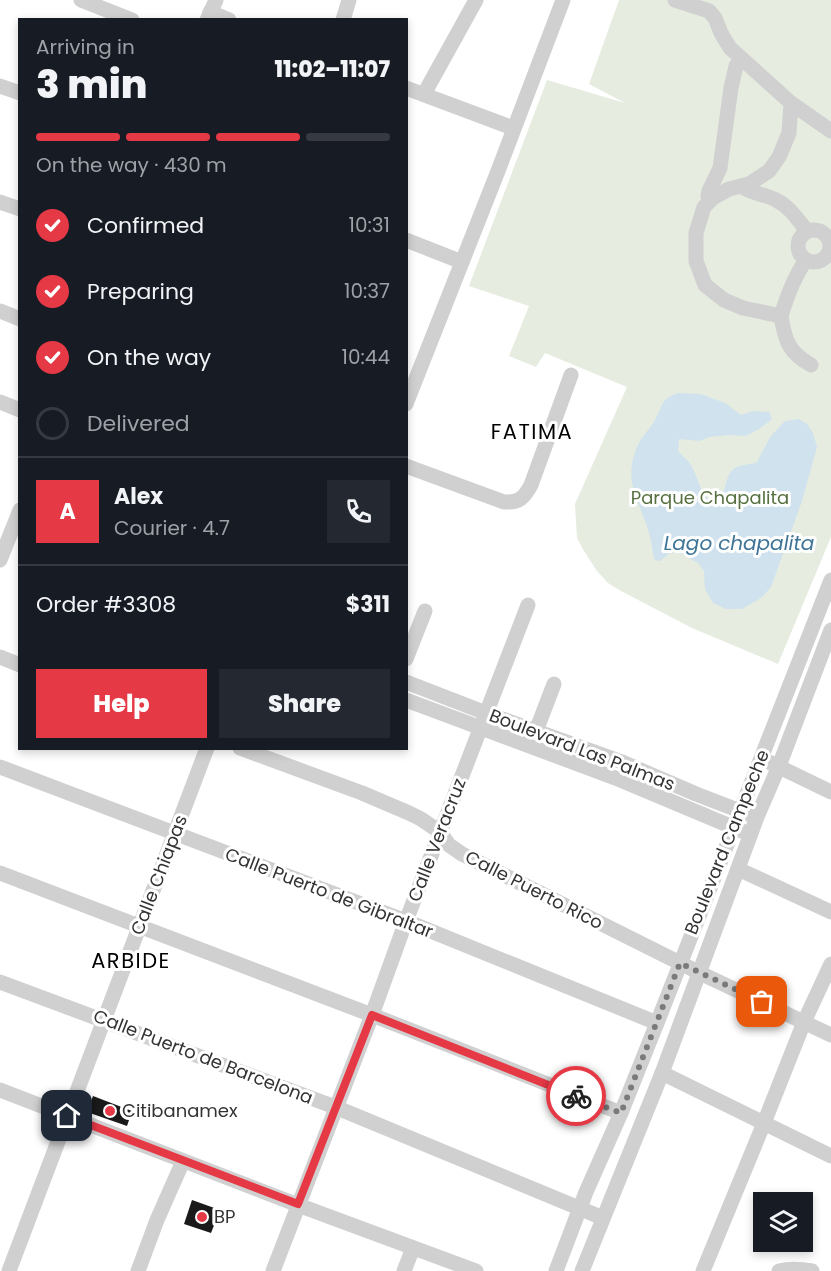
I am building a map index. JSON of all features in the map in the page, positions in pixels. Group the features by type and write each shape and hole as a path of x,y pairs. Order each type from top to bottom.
{"street":[{"path":"81,0 127,18"},
{"path":"344,18 349,0"},
{"path":"424,94 476,0"},
{"path":"408,399 562,0"},
{"path":"675,0 709,11 716,18 721,33 730,48 791,103 831,131"},
{"path":"211,11 225,18"},
{"path":"709,202 709,191 720,168 736,66 742,59"},
{"path":"0,86 18,92"},
{"path":"408,89 513,129"},
{"path":"782,316 742,308 724,300 705,285 696,261 696,233 704,207 709,202 729,189 749,184 769,171 779,157 789,133 791,103"},
{"path":"741,186 749,192 775,199 787,207 807,231"},
{"path":"0,202 18,208"},
{"path":"807,231 829,231 830,255 822,262 811,263 802,258 797,249 799,238 807,231"},
{"path":"408,241 462,262"},
{"path":"806,260 788,294 782,316 784,337 792,351 811,365"},
{"path":"0,311 18,318"},
{"path":"408,467 504,502 513,503 520,499 531,485 571,375"},
{"path":"0,402 18,409"},
{"path":"8,543 18,516"},
{"name":"Boulevard Campeche","path":"556,1271 586,1192 657,1023 831,580"},
{"name":"Calle Veracruz","path":"273,1271 528,604"},
{"path":"408,654 425,611"},
{"name":"Boulevard Campeche","path":"582,1271 662,1072 750,834 778,766 824,667 831,630"},
{"path":"0,657 18,664"},
{"path":"796,666 824,667"},
{"name":"Boulevard Las Palmas","path":"408,682 486,713 622,762 757,818"},
{"path":"536,731 554,684"},
{"name":"Boulevard Las Palmas","path":"408,701 618,779 750,834"},
{"name":"Calle Chiapas","path":"8,1269 206,750"},
{"name":"Calle Puerto Rico","path":"245,750 381,801 421,819 440,832 449,845 462,854 700,973 831,1035"},
{"path":"761,758 831,792"},
{"name":"Calle Puerto de Gibraltar","path":"0,767 406,921 657,1023"},
{"path":"738,868 831,912"},
{"path":"0,873 621,1113"},
{"path":"703,1271 804,1022 831,964"},
{"name":"Calle Puerto de Barcelona","path":"0,982 335,1107 603,1218"},
{"path":"662,1072 831,1156"},
{"path":"0,1090 65,1121 180,1168 296,1209"},
{"path":"0,1100 65,1121 296,1209 409,1258 448,1271"},
{"path":"138,1271 180,1168"},
{"path":"586,1192 596,1203 603,1204 610,1201"},
{"path":"409,1258 476,1271"},
{"path":"779,1271 800,1269 812,1271"}],"green space":[{"name":"Parque Chapalita","path":"619,0 831,0 831,537 778,664 692,628 621,591 608,583 597,571 577,538 575,504 627,387 545,353 536,367 509,356 529,306 469,286 547,80 625,103 589,84"}],"water":[{"name":"Lago chapalita","path":"678,393 701,394 725,403 741,415 753,411 769,412 772,419 746,436 709,437 700,441 679,439 678,451 692,467 702,491 715,504 722,495 732,470 757,462 770,437 785,421 799,419 807,424 813,433 817,447 802,501 771,587 761,598 742,609 726,609 713,603 705,589 704,571 698,563 680,553 670,553 660,561 655,560 653,556 652,544 631,478 633,458 637,447 665,400"}],"building":[{"name":"Citibanamex","path":"93,1096 132,1111 127,1126 87,1112"},
{"name":"BP","path":"192,1200 220,1210 211,1233 184,1224"}],"way so far":[{"path":"576,1096 621,1113 680,963 762,1002"}],"place":[{"name":"Citibanamex","path":"110,1111"},
{"name":"BP","path":"202,1217"}],"district":[{"name":"FATIMA","path":"532,432"},
{"name":"ARBIDE","path":"131,961"}],"route":[{"path":"67,1116 298,1204 372,1015 576,1096"}]}
